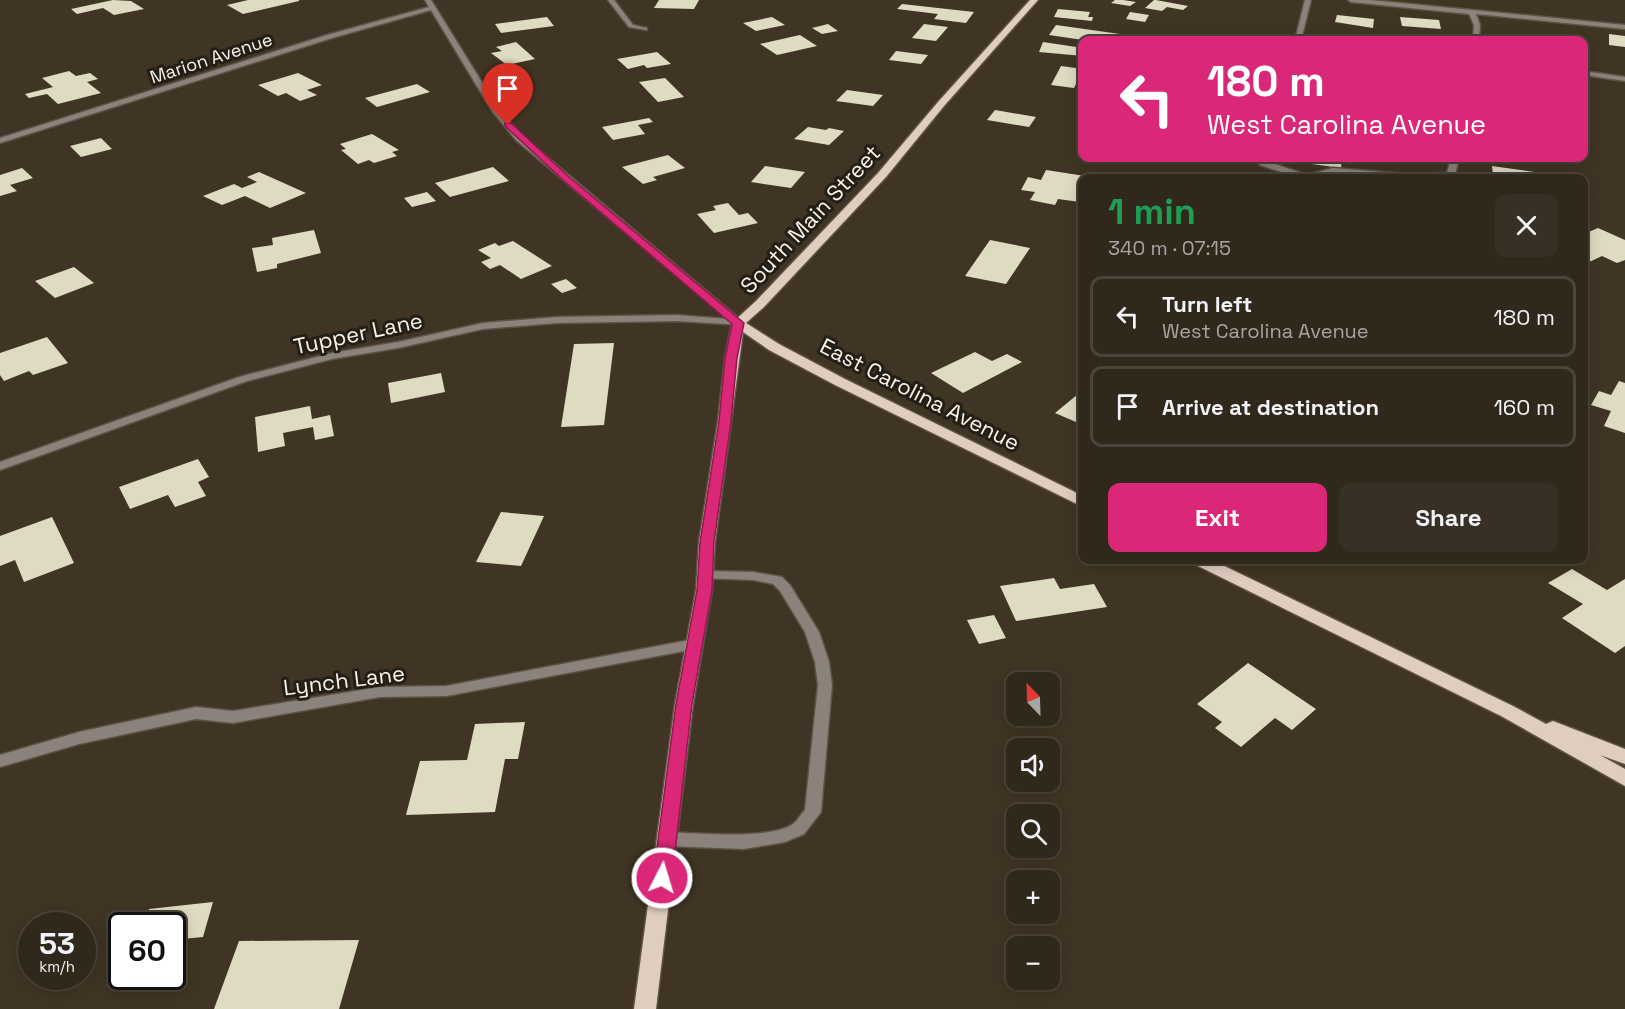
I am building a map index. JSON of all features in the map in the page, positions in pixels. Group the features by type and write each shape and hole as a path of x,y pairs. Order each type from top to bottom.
{"main road":[{"name":"South Main Street","path":"645,1009 659,916 666,839 684,704 706,576 707,542 725,421 731,358 738,323 760,304 820,237 882,175 941,104 1034,0"},
{"name":"East Carolina Avenue","path":"738,323 774,347 840,382 1078,500"},
{"path":"1208,564 1507,711 1625,778"},
{"path":"1507,711 1625,757"}],"street":[{"path":"611,0 631,26 645,29"},
{"path":"1299,36 1308,0"},
{"path":"1351,0 1625,27"},
{"path":"430,4 496,111 519,138 738,323"},
{"name":"Marion Avenue","path":"0,141 64,118 430,4"},
{"path":"1472,12 1477,25 1476,36"},
{"path":"1588,74 1625,79"},
{"path":"1262,162 1295,174"},
{"path":"1324,174 1341,170 1385,174"},
{"name":"Tupper Lane","path":"0,466 243,379 332,356 398,345 483,326 557,320 677,318 738,323"},
{"path":"666,839 744,842 785,835 798,829 813,812 825,685 822,662 812,632 785,588 777,580 753,576 706,576"},
{"name":"Lynch Lane","path":"0,761 79,738 196,713 233,717 380,692 446,691 695,644"}],"building":[{"path":"113,0 131,1 144,9 114,15 103,8 77,14 71,9"},
{"path":"248,0 299,1 243,14 227,5"},
{"path":"659,0 699,0 694,9 654,8"},
{"path":"1115,0 1136,2 1130,6 1111,3"},
{"path":"1154,0 1188,6 1183,10 1167,7 1162,11 1145,8"},
{"path":"902,4 974,12 966,23 934,19 938,14 897,9"},
{"path":"1058,9 1090,12 1088,17 1093,17 1092,21 1054,17"},
{"path":"1130,12 1149,15 1145,22 1126,19"},
{"path":"1337,15 1374,19 1373,28 1335,22"},
{"path":"547,17 554,26 501,33 495,24"},
{"path":"772,17 785,25 756,31 743,23"},
{"path":"1400,17 1439,20 1441,29 1402,26"},
{"path":"828,24 838,31 822,34 812,28"},
{"path":"924,24 948,27 936,41 912,38"},
{"path":"1056,25 1120,34 1119,36 1078,36 1078,39 1049,35"},
{"path":"1609,34 1625,36 1625,47 1609,45"},
{"path":"800,35 817,46 777,55 760,44"},
{"path":"516,42 535,59 507,65 491,53 502,51 496,47"},
{"path":"1043,42 1078,47 1078,56 1039,52"},
{"path":"896,51 928,55 921,64 889,60"},
{"path":"657,52 671,64 647,68 644,65 628,69 617,59"},
{"path":"1061,66 1078,68 1078,80 1074,88 1051,85"},
{"path":"69,71 76,76 90,73 98,79 87,82 101,93 58,104 47,94 29,98 25,94 53,87 42,78"},
{"path":"298,73 322,85 307,90 317,95 300,101 286,93 278,96 258,85"},
{"path":"665,78 684,97 658,102 639,82"},
{"path":"417,84 430,92 377,107 365,98"},
{"path":"847,90 883,95 873,106 836,101"},
{"path":"995,110 1036,117 1029,127 987,120"},
{"path":"649,118 653,122 638,125 645,134 613,140 602,127"},
{"path":"808,127 844,131 829,145 794,139"},
{"path":"372,134 399,150 392,152 397,156 374,163 369,160 358,164 341,150 346,149 340,144"},
{"path":"101,138 112,149 81,157 70,146"},
{"path":"668,155 685,168 653,177 657,180 643,184 622,167"},
{"path":"1297,162 1342,162 1341,168"},
{"path":"765,166 805,172 791,188 751,182"},
{"path":"1492,166 1548,174 1493,174"},
{"path":"493,167 509,181 450,197 435,183"},
{"path":"22,168 33,178 10,185 17,191 0,196 0,175"},
{"path":"1046,170 1078,175 1078,202 1058,199 1055,205 1030,200 1035,192 1021,190 1028,177 1041,180"},
{"path":"259,172 306,193 270,208 245,196 222,205 203,196 234,184 242,188 257,182 247,177"},
{"path":"427,192 436,201 412,207 404,198"},
{"path":"728,203 739,215 748,213 758,223 714,233 697,214 716,210 713,206"},
{"path":"1598,228 1625,240 1625,260 1617,263 1602,256 1588,263 1588,232"},
{"path":"314,230 321,253 277,264 277,268 257,272 252,248 273,245 272,238"},
{"path":"990,240 1030,248 1006,284 965,276"},
{"path":"513,241 552,266 521,279 500,265 490,269 481,262 491,258 478,250 495,243 499,246"},
{"path":"74,267 94,283 55,298 35,281"},
{"path":"566,279 577,288 562,293 551,284"},
{"path":"47,337 68,363 33,375 29,371 4,381 0,375 0,353"},
{"path":"614,343 604,425 561,427 574,344"},
{"path":"975,352 992,361 1007,354 1022,362 963,393 931,373"},
{"path":"441,373 445,392 391,403 388,383"},
{"path":"1619,381 1625,383 1625,433 1604,426 1611,411 1591,405 1599,391 1611,395"},
{"path":"1078,394 1078,423 1055,413"},
{"path":"310,406 312,419 330,415 334,436 315,440 313,427 283,433 285,446 258,452 255,417"},
{"path":"198,459 209,477 198,482 206,496 175,507 168,495 130,509 119,487"},
{"path":"501,512 544,516 521,566 476,562"},
{"path":"52,517 74,563 24,582 15,560 0,566 0,536"},
{"path":"1572,569 1607,590 1625,579 1625,646 1615,653 1562,618 1583,604 1548,583"},
{"path":"1054,578 1060,589 1094,584 1107,607 1016,621 1000,586"},
{"path":"994,615 1006,638 979,644 967,620"},
{"path":"1248,663 1316,709 1292,730 1275,718 1241,747 1215,728 1222,722 1197,704"},
{"path":"525,722 518,759 505,759 495,812 406,815 420,761 467,760 475,724"},
{"path":"213,902 203,937 186,939 186,912 148,912 149,909"},
{"path":"359,940 339,1009 214,1009 239,941"}],"route":[{"path":"508,125 519,138 738,323 731,358 725,421 707,542 704,590 684,704 662,878"}]}
